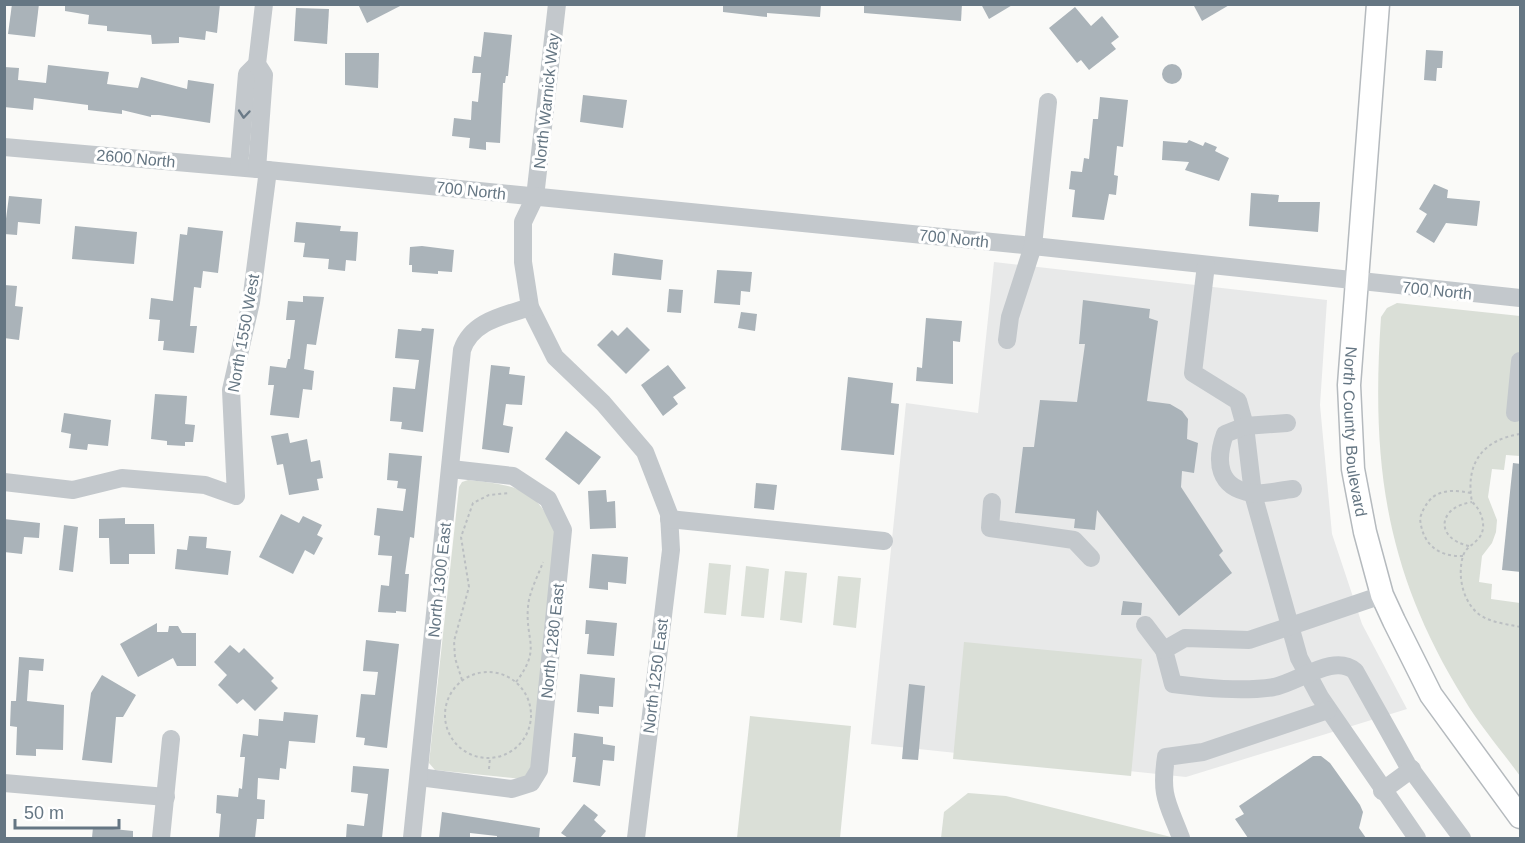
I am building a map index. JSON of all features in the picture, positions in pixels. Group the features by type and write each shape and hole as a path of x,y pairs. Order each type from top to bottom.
{"main road":[{"name":"North County Boulevard","path":"1378,4 1356,282 1349,421 1353,469 1365,532 1382,595 1431,694 1521,817"}],"street":[{"name":"North 1550 West","path":"4,483 73,490 122,478 205,485 236,496 231,390 251,302 255,169 247,74 257,64 264,4"},
{"name":"North Warnick Way","path":"535,197 557,4"},
{"path":"1007,340 1010,317 1033,246 1048,102"},
{"name":"2600 North","path":"4,147 387,182"},
{"name":"700 North","path":"387,182 1033,246 1521,298"},
{"path":"535,197 523,222 523,262 530,307 555,357 603,403 645,452 669,516 884,542"},
{"path":"1206,265 1193,373 1238,401 1245,426 1253,494 1299,658 1328,710 1382,791 1417,838"},
{"name":"North 1300 East","path":"412,838 462,350 466,337 476,327 530,307"},
{"path":"1515,413 1521,361"},
{"path":"1287,423 1245,426 1225,434 1220,448 1218,468 1229,486 1253,494 1293,489"},
{"name":"North 1280 East","path":"419,777 512,789 531,783 539,770 563,530 548,499 513,476 451,469"},
{"path":"992,502 990,528 1074,540 1091,558"},
{"name":"North 1250 East","path":"636,838 671,550 669,516"},
{"path":"1164,650 1185,638 1249,640 1289,629 1382,595"},
{"path":"1145,625 1164,650 1173,684 1209,688 1274,687 1308,676 1335,663 1355,671 1412,769 1462,838"},
{"path":"1181,838 1163,793 1166,757 1203,752 1328,710"},
{"path":"161,838 171,739"},
{"path":"1382,791 1412,769"},
{"path":"4,783 166,797"}],"path":[{"path":"1521,434 1502,437 1485,448 1472,471 1472,502 1478,507 1483,530 1479,539 1469,546 1463,556 1460,578 1469,603 1480,615 1521,627"},
{"path":"1463,556 1442,554 1433,549 1426,541 1420,518 1429,501 1439,493 1452,489 1471,493"},
{"path":"462,680 455,658 454,641 469,587 461,537 466,517 473,503 489,495 502,492 512,494"},
{"path":"1469,546 1450,538 1444,526 1445,517 1452,508 1472,502"},
{"path":"516,681 529,662 532,650 528,606 544,558"},
{"path":"490,671 504,674 516,681 526,693 531,706 531,720 527,734 519,745 508,753 495,757 467,752 456,744 445,718 446,704 452,690 462,680 475,673 490,671"}],"shaded area":[{"path":"994,262 1327,300 1320,405 1332,534 1362,624 1407,709 1186,777 871,744 906,403 978,413"},
{"path":"1397,303 1520,316 1520,456 1506,455 1504,470 1492,469 1488,497 1497,520 1496,532 1492,543 1482,556 1479,582 1492,584 1491,599 1520,603 1520,776 1470,709 1437,652 1416,606 1400,561 1389,515 1382,469 1378,370 1381,317 1387,308"},
{"path":"468,480 511,487 532,497 541,506 555,533 531,770 522,779 435,770 429,763 459,487 462,482"},
{"path":"709,563 731,565 726,615 704,613"},
{"path":"746,566 769,569 764,618 741,616"},
{"path":"785,571 807,573 802,623 780,620"},
{"path":"838,576 861,578 856,628 833,625"},
{"path":"964,642 1142,659 1131,776 953,759"},
{"path":"750,716 851,726 840,838 737,838"},
{"path":"968,793 1006,796 1175,838 941,838 944,812"}],"building":[{"path":"12,4 39,4 35,37 8,34"},
{"path":"65,4 220,4 217,33 206,31 205,40 179,37 179,43 152,44 151,35 107,31 107,26 88,24 89,15 65,11"},
{"path":"358,4 404,4 367,23"},
{"path":"723,4 821,4 820,17 767,13 767,17 723,12"},
{"path":"864,4 962,4 961,21 864,13"},
{"path":"981,4 1014,4 989,19"},
{"path":"1193,4 1231,4 1202,21"},
{"path":"1075,7 1091,26 1102,16 1119,37 1111,43 1116,49 1089,70 1081,60 1077,63 1049,28"},
{"path":"296,8 329,9 327,44 294,41"},
{"path":"484,32 512,35 508,76 503,83 500,143 486,142 486,150 469,148 470,138 452,136 454,118 471,120 472,101 478,102 481,73 472,73 474,56 481,57"},
{"path":"1426,50 1443,51 1442,68 1437,68 1436,81 1424,80"},
{"path":"345,53 379,53 378,88 345,85"},
{"path":"1172,64 1179,67 1182,74 1179,81 1172,84 1165,81 1162,74 1165,67"},
{"path":"48,65 109,72 107,84 138,88 141,77 187,89 188,80 214,84 210,123 159,115 151,115 151,117 122,110 122,114 88,110 88,105 34,98 33,110 4,107 4,67 19,68 18,80 46,83"},
{"path":"583,95 627,100 623,128 580,122"},
{"path":"1100,97 1128,100 1123,147 1117,146 1114,175 1118,176 1116,195 1109,194 1104,220 1072,217 1075,190 1069,189 1071,171 1082,172 1084,158 1089,159 1093,119 1098,119"},
{"path":"1189,140 1203,146 1205,142 1217,147 1215,151 1229,158 1219,181 1185,170 1189,162 1162,160 1163,141 1187,143"},
{"path":"1434,184 1448,190 1447,198 1480,201 1477,226 1446,223 1434,243 1416,232 1427,214 1419,209"},
{"path":"1251,193 1279,195 1278,202 1320,202 1318,232 1249,226"},
{"path":"9,196 42,199 40,224 18,222 17,235 4,234"},
{"path":"296,222 341,226 340,231 358,232 356,261 346,260 345,271 328,269 329,259 303,257 305,243 294,242"},
{"path":"75,226 137,232 134,264 72,259"},
{"path":"188,227 223,231 218,273 203,271 201,288 194,287 190,326 197,326 194,353 163,350 164,341 158,341 160,320 149,319 151,298 173,301 180,234 187,235"},
{"path":"422,246 454,250 452,272 438,271 438,274 412,272 412,265 409,265 410,247"},
{"path":"614,253 663,260 661,280 612,275"},
{"path":"717,270 752,272 750,292 741,291 740,305 714,303"},
{"path":"4,285 17,286 15,306 23,307 19,340 4,338"},
{"path":"669,289 683,290 681,313 667,312"},
{"path":"303,296 324,297 316,345 307,344 304,369 314,371 312,390 303,389 299,418 270,415 274,385 268,385 270,366 286,368 288,359 290,359 295,320 286,320 288,301 303,302"},
{"path":"1083,300 1150,309 1149,318 1158,321 1147,401 1170,404 1182,411 1188,419 1187,439 1198,443 1194,473 1182,471 1181,487 1223,551 1219,555 1232,573 1179,616 1097,510 1095,530 1074,528 1075,519 1015,513 1023,447 1034,447 1040,400 1077,402 1085,344 1079,344"},
{"path":"741,312 757,314 755,331 738,328"},
{"path":"926,318 962,321 960,342 953,341 953,384 916,381 917,367 922,368"},
{"path":"627,327 650,350 626,374 597,345 612,330 618,336"},
{"path":"422,328 434,329 423,432 401,429 402,422 390,421 393,387 415,389 419,360 395,358 398,329 421,331"},
{"path":"491,365 510,367 509,374 525,376 522,405 506,404 503,425 513,427 509,453 482,449"},
{"path":"668,365 686,388 673,397 678,404 663,416 641,385"},
{"path":"848,377 893,383 891,403 899,404 894,455 841,450"},
{"path":"155,394 187,396 185,424 195,425 193,442 185,442 185,446 167,445 167,441 151,439"},
{"path":"64,413 111,420 108,446 88,444 87,450 69,448 71,434 61,432"},
{"path":"566,431 601,457 579,485 545,459"},
{"path":"288,433 290,443 307,439 311,462 320,460 323,478 317,479 319,490 289,495 283,464 277,465 271,436"},
{"path":"389,453 422,456 414,538 410,537 405,574 409,574 406,612 396,611 396,613 378,612 381,585 389,586 392,556 378,555 380,536 374,535 377,508 403,511 406,489 397,488 398,481 387,480"},
{"path":"1513,463 1521,464 1521,572 1502,570"},
{"path":"756,483 777,485 774,510 754,508"},
{"path":"606,490 607,502 615,501 616,528 590,529 588,491"},
{"path":"281,514 299,523 303,516 322,525 317,535 323,538 314,555 305,550 293,574 259,557"},
{"path":"125,518 125,524 154,524 155,554 129,554 129,564 110,564 109,538 99,538 99,519"},
{"path":"4,519 40,523 39,538 24,537 22,554 4,552"},
{"path":"64,525 78,527 73,572 59,570"},
{"path":"189,536 207,537 206,548 231,551 228,575 175,569 177,549 187,550"},
{"path":"592,554 628,557 626,584 608,582 608,590 589,588"},
{"path":"1123,601 1142,603 1141,615 1121,615"},
{"path":"586,620 617,623 614,656 587,654 589,634 585,634"},
{"path":"157,623 157,632 168,632 169,626 178,626 182,633 196,633 196,666 177,666 173,658 138,677 120,644"},
{"path":"366,640 399,644 387,748 364,745 365,738 356,737 361,694 375,695 378,672 363,671"},
{"path":"230,645 239,653 244,648 274,678 271,681 278,688 255,711 243,699 237,704 218,685 227,675 214,662"},
{"path":"19,657 44,659 43,671 29,670 27,701 64,705 63,750 36,749 36,756 16,755 17,727 10,726 11,701 16,701"},
{"path":"580,674 615,678 613,707 599,706 599,714 577,712"},
{"path":"102,675 136,695 123,717 116,717 112,763 82,760 91,693"},
{"path":"909,684 925,686 918,760 902,759"},
{"path":"284,712 318,715 315,743 289,741 286,769 280,768 279,780 258,778 257,799 265,800 264,819 257,819 255,838 219,838 221,814 216,813 217,795 238,797 239,788 242,789 245,757 240,757 243,734 258,736 259,719 283,721"},
{"path":"574,733 603,737 603,744 615,746 614,761 603,760 600,786 573,782 576,757 572,757"},
{"path":"1313,756 1321,756 1330,763 1360,805 1363,812 1359,828 1366,838 1248,838 1235,819 1244,814 1239,806"},
{"path":"353,766 389,769 382,838 346,838 347,824 364,826 368,794 351,792"},
{"path":"584,804 598,815 594,820 606,831 600,838 568,838 561,833"},
{"path":"442,812 540,828 539,838 497,838 497,836 470,833 470,838 439,838"},
{"path":"93,827 133,831 133,838 92,838"}]}
